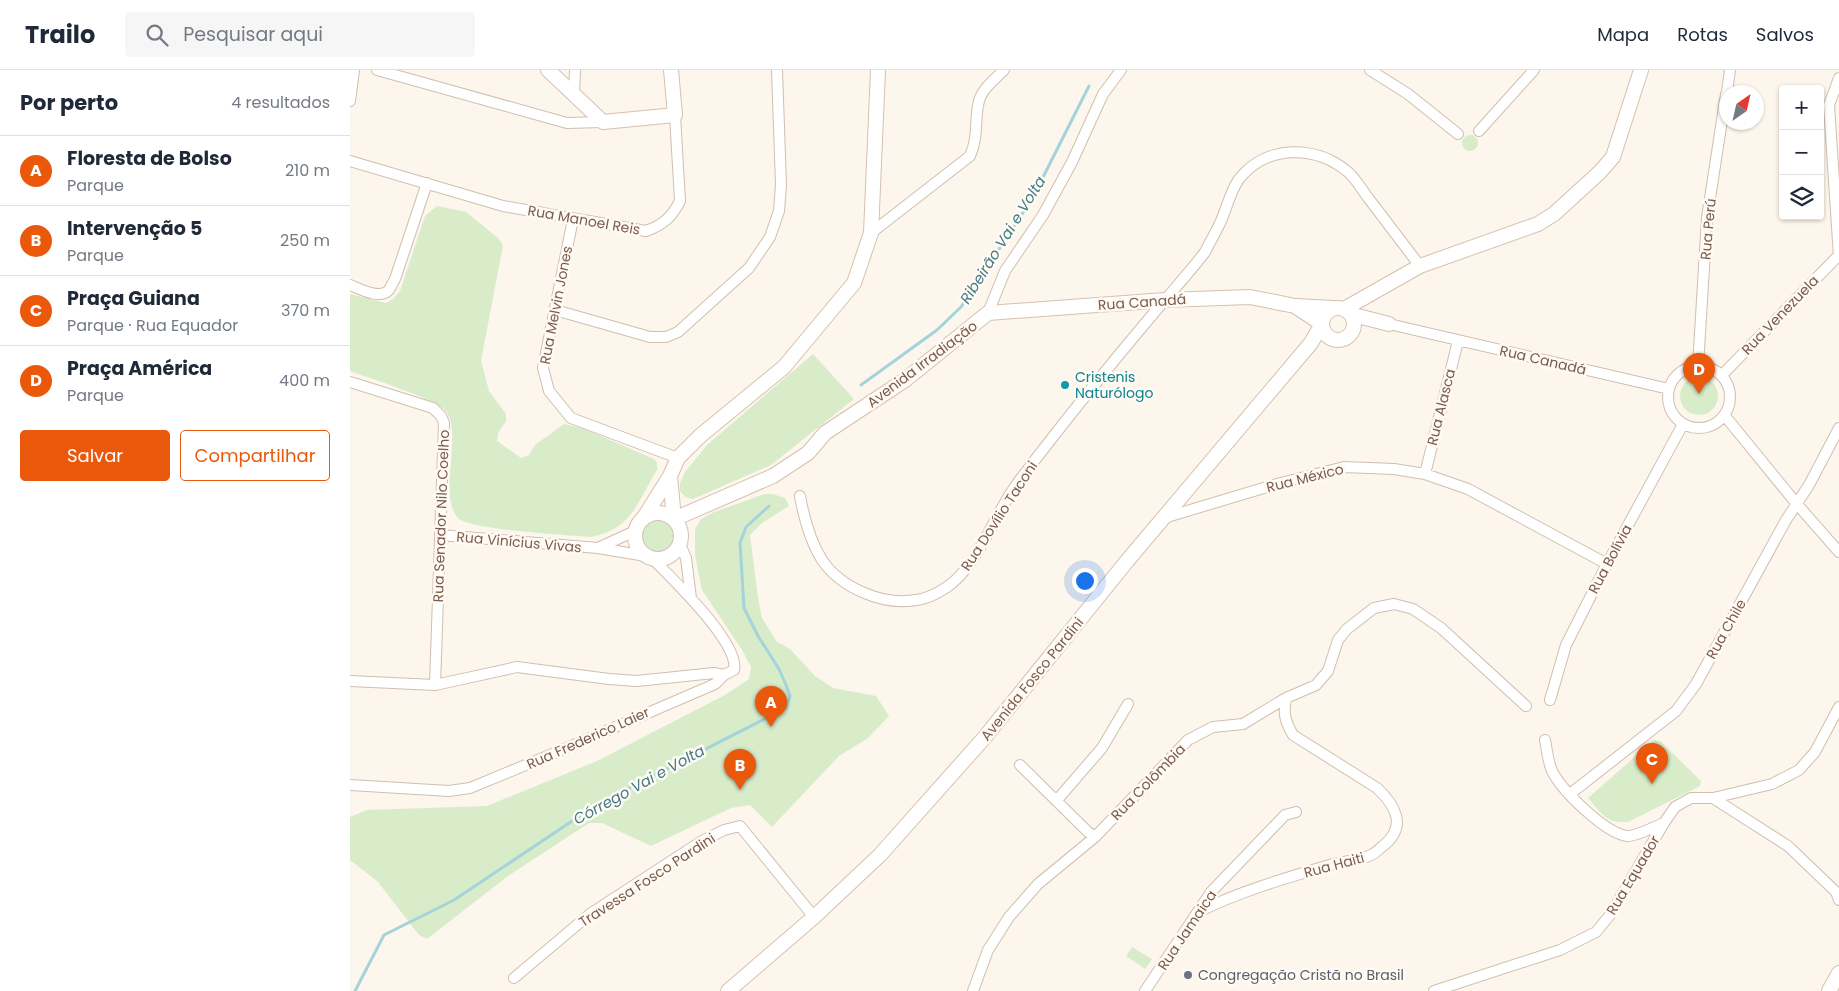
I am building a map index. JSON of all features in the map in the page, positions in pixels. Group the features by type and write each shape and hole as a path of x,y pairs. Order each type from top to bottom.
{"street":[{"path":"350,101 354,70"},
{"path":"377,70 567,124 675,115"},
{"path":"548,70 603,122"},
{"path":"574,95 575,70"},
{"name":"Rua Manoel Reis","path":"350,161 503,206 646,231 657,227 674,213 680,201 671,70"},
{"path":"555,310 650,337 666,337 678,332 749,268 770,237 779,211 781,185 777,70"},
{"path":"680,544 677,550 666,558 650,558 637,545 635,531 670,476 678,458 700,436 784,367 854,283 871,233 878,70"},
{"path":"871,233 970,156 975,145 979,100 986,88 1004,70"},
{"name":"Avenida Irradiação","path":"677,524 695,511 773,476 808,453 825,433 905,380 988,313 1005,271 1043,215 1072,162 1103,94 1121,70"},
{"path":"1370,70 1408,94 1458,134"},
{"path":"1479,131 1533,70"},
{"path":"1334,339 1325,334 1322,324 1327,312 1343,310 1420,266 1538,224 1554,214 1600,172 1613,157 1641,70"},
{"name":"Rua Perú","path":"1728,85 1730,70"},
{"path":"1839,78 1829,105 1839,256"},
{"path":"1829,105 1839,109"},
{"name":"Rua Perú","path":"1698,366 1708,218 1721,130"},
{"name":"Rua Dovílio Taconi","path":"800,496 805,520 823,561 840,578 857,589 878,597 898,601 916,600 934,594 948,586 967,568 1017,483 1165,300 1185,279 1205,252 1221,221 1232,190 1239,179 1251,166 1272,156 1292,151 1315,154 1332,161 1349,172 1420,266"},
{"path":"350,285 376,294 383,294 388,290 395,279 427,184"},
{"name":"Rua Melvin Jones","path":"573,219 543,368 549,391 571,418 678,458"},
{"name":"Rua Venezuela","path":"1722,376 1839,256"},
{"name":"Rua Canadá","path":"988,313 1165,300 1250,297 1295,306"},
{"path":"1295,306 1343,310 1389,324"},
{"path":"1295,306 1322,324"},
{"path":"1343,310 1354,323 1351,332"},
{"name":"Avenida Fosco Pardini","path":"728,991 814,917 880,855 939,789 985,737 1127,562 1311,343 1322,324"},
{"path":"1311,343 1344,338 1351,332 1389,324"},
{"name":"Rua Canadá","path":"1389,324 1669,389"},
{"name":"Rua Alasca","path":"1425,474 1458,341"},
{"path":"1698,366 1715,370 1722,376 1730,391 1731,400 1725,416 1718,423 1701,429 1691,428 1675,418 1670,409 1669,389 1673,380 1680,372 1698,366"},
{"name":"Rua Senador Nilo Coelho","path":"350,382 432,408 441,416 444,423 436,685"},
{"path":"1725,416 1839,552"},
{"name":"Rua Bolívia","path":"1550,700 1566,645 1682,424"},
{"name":"Rua Chile","path":"1570,794 1676,711 1696,684 1796,503 1809,485 1839,428"},
{"name":"Rua México","path":"1166,517 1277,484 1344,467 1394,469 1425,474 1468,489 1607,564"},
{"path":"670,476 680,544 686,558 691,598"},
{"path":"643,519 655,513 668,515 677,524"},
{"name":"Rua Vinícius Vivas","path":"598,548 635,531"},
{"name":"Rua Vinícius Vivas","path":"440,535 598,548 650,558"},
{"name":"Rua Frederico Laier","path":"350,785 449,791 470,788 715,684 724,675 734,670 733,656 720,634 691,598 650,558"},
{"name":"Rua Colômbia","path":"973,991 988,950 1009,917 1038,884 1095,837 1188,740 1213,727 1243,724 1286,698 1316,685 1328,671 1338,640 1346,629 1359,617 1374,608 1394,604 1413,609 1441,628 1526,706"},
{"path":"350,681 436,685 517,667 637,681 714,673 724,675"},
{"name":"Rua Haiti","path":"1200,911 1225,899 1332,864 1371,855 1388,842 1396,829 1397,816 1389,799 1377,788 1293,736 1284,712 1286,698"},
{"path":"1057,800 1102,748 1128,704"},
{"name":"Rua Equador","path":"1434,991 1560,950 1596,932 1610,915 1674,807 1691,798 1713,798 1772,784 1800,770 1815,752 1839,707"},
{"path":"1545,740 1552,771 1570,794 1594,818 1612,832 1630,836 1664,823"},
{"path":"1020,765 1095,837"},
{"path":"1713,798 1788,846 1836,892 1839,900"},
{"name":"Rua Jamaica","path":"1146,991 1211,892 1285,815 1296,812"},
{"name":"Travessa Fosco Pardini","path":"514,978 590,914 702,840 724,830 740,826 814,917"},
{"path":"1829,991 1839,972"}],"green space":[{"path":"1470,135 1476,137 1478,143 1476,149 1470,151 1464,149 1462,143 1464,137"},
{"path":"437,206 466,212 498,238 503,245 481,361 489,391 506,414 506,421 498,433 497,441 521,458 529,455 535,445 564,424 582,428 654,459 657,463 657,470 632,513 615,528 590,537 499,529 466,522 458,518 452,508 450,494 452,432 450,420 445,410 415,394 350,371 350,294 386,303 393,299 400,291 425,216"},
{"path":"813,354 854,399 771,465 693,499 685,497 680,491 680,483 685,472 707,445"},
{"path":"1699,377 1713,382 1718,396 1713,410 1699,415 1685,410 1680,396 1685,382"},
{"path":"765,494 773,494 785,498 789,506 762,523 750,535 762,618 777,642 790,649 815,676 833,688 876,696 889,716 868,738 839,756 772,827 750,805 731,808 651,846 602,823 589,823 508,876 427,939 419,935 378,882 350,860 350,817 367,810 487,806 597,761 725,695 749,679 751,667 742,650 702,590 695,555 695,529 701,519 714,512"},
{"path":"658,519 665,520 670,524 674,529 674,543 670,548 665,552 658,553 651,552 646,548 642,543 641,536 642,529 646,524 651,520"},
{"path":"1654,740 1660,741 1701,781 1700,786 1628,822 1609,819 1588,798"},
{"path":"1132,947 1152,959 1145,969 1126,956"}],"waterway":[{"name":"Ribeirão Vai e Volta","path":"861,385 937,330 961,307 1032,199 1089,86"},
{"name":"Córrego Vai e Volta","path":"355,991 384,935 454,900 596,805 786,708 790,696 786,685 779,669 758,636 744,608 740,543 746,527 769,506"}],"place":[{"name":"Cristenis Naturólogo","path":"1065,385"},
{"name":"Praça América","path":"1699,394"},
{"name":"Floresta de Bolso","path":"771,727"},
{"name":"Praça Guiana","path":"1652,784"},
{"name":"Intervenção 5","path":"740,790"},
{"name":"Congregação Cristã no Brasil","path":"1188,975"}]}
